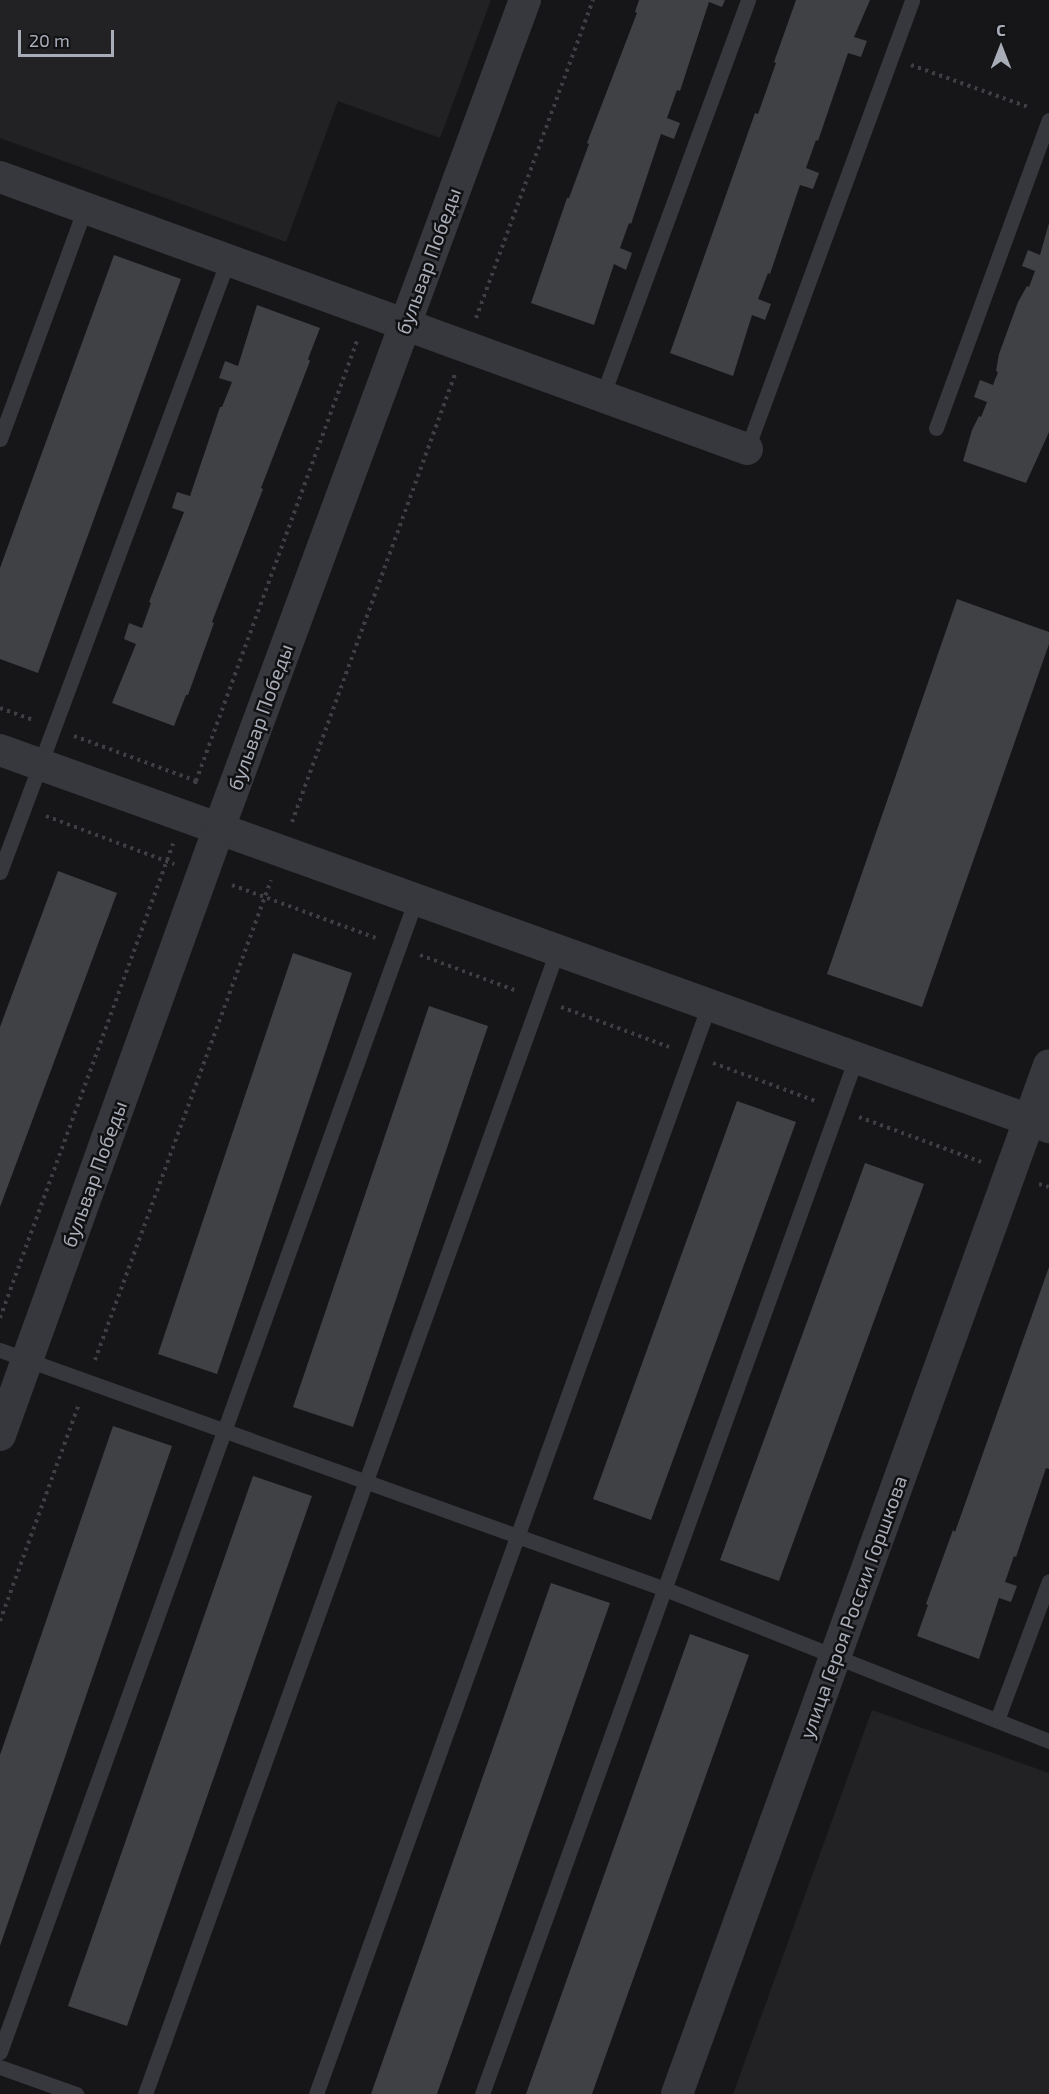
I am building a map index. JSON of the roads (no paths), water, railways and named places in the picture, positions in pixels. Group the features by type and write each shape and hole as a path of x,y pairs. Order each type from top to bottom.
{"street":[{"name":"бульвар Победы","path":"0,1435 14,1355 219,828 525,0"},
{"path":"0,177 747,449"},
{"path":"0,750 1039,1124"},
{"name":"улица Героя России Горшкова","path":"677,2094 835,1656 1039,1124 1049,1065"}],"lane":[{"path":"602,397 748,0"},
{"path":"747,449 912,0"},
{"path":"936,428 1044,115"},
{"path":"0,439 85,208"},
{"path":"0,872 228,260"},
{"path":"0,2052 416,900"},
{"path":"145,2094 558,951"},
{"path":"316,2094 710,1005"},
{"path":"482,2094 856,1058"},
{"path":"14,1355 665,1589 1049,1742"},
{"path":"997,1720 1049,1581"},
{"path":"0,2067 76,2094"}]}
